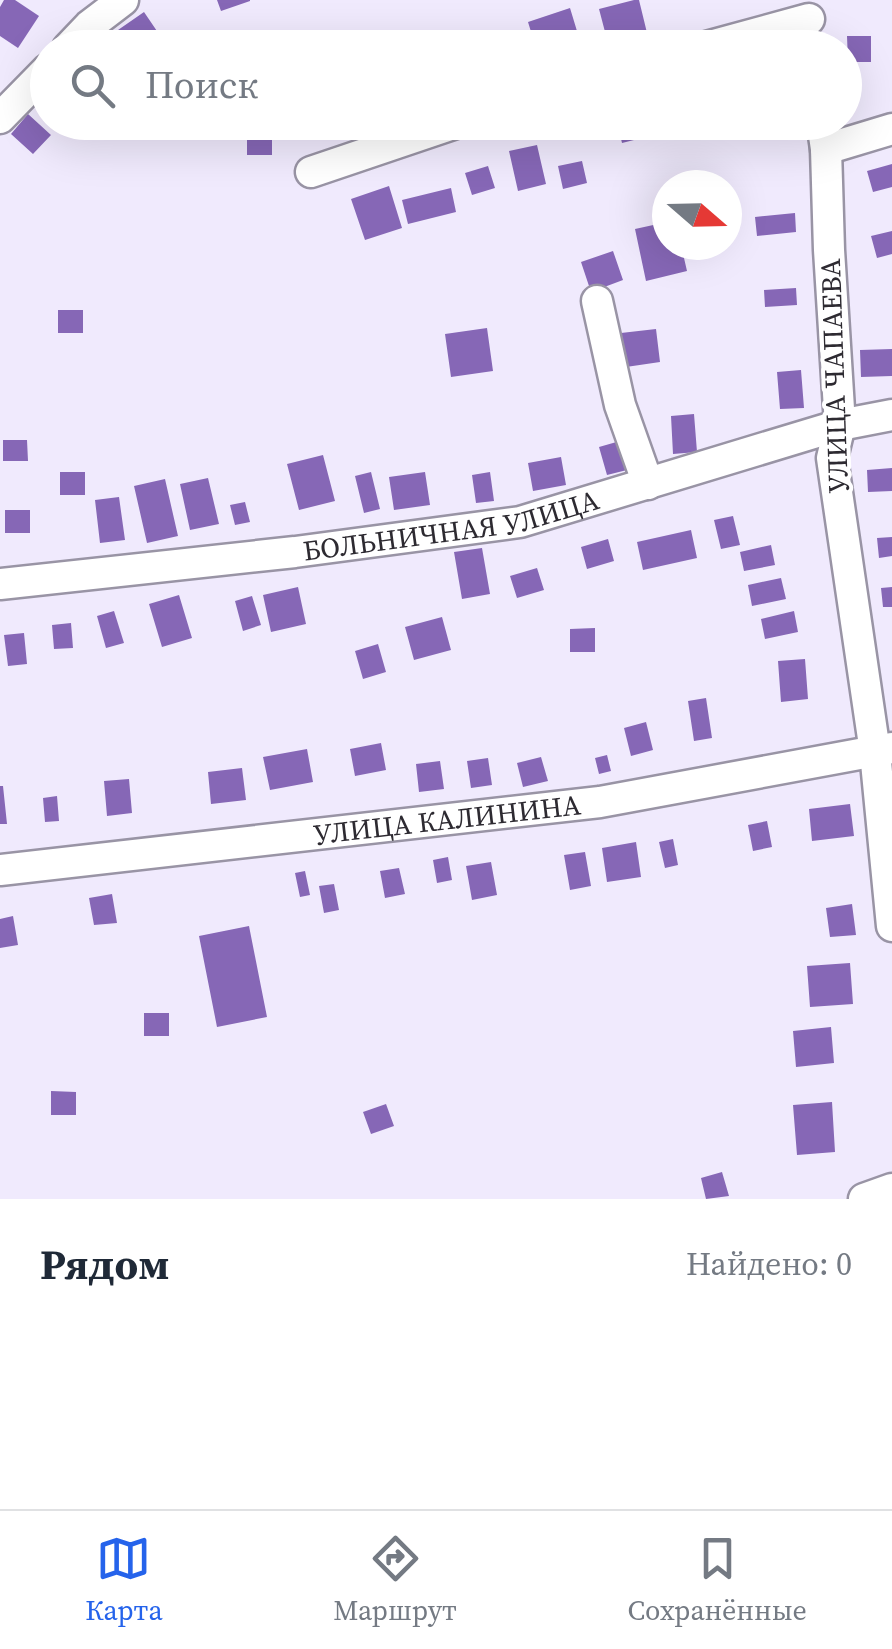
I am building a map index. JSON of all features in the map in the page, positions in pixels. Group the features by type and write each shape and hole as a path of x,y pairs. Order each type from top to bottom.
{"street":[{"path":"84,30 123,0"},
{"path":"776,30 809,22"},
{"path":"0,118 30,87"},
{"path":"862,132 892,128"},
{"path":"312,172 406,140"},
{"name":"УЛИЦА ЧАПАЕВА","path":"824,140 840,425 832,458 883,750 892,926"},
{"path":"597,302 620,405 648,484"},
{"name":"БОЛЬНИЧНАЯ УЛИЦА","path":"0,584 295,552 520,522 840,425 892,415"},
{"name":"УЛИЦА КАЛИНИНА","path":"0,870 600,802 883,750"},
{"path":"864,1199 892,1189"}],"building":[{"path":"4,0 15,0 39,16 18,48 0,36 0,7"},
{"path":"217,0 250,0 250,1 221,11"},
{"path":"639,0 646,30 605,30 599,9"},
{"path":"570,8 577,30 530,30 528,22"},
{"path":"144,12 156,30 118,30"},
{"path":"862,36 871,36 871,62 862,62"},
{"path":"28,114 30,140 46,140 33,154 11,134"},
{"path":"247,140 272,140 272,155 247,155"},
{"path":"537,145 546,184 518,191 509,151"},
{"path":"582,161 587,183 563,189 558,166"},
{"path":"892,164 892,187 873,192 867,171"},
{"path":"488,166 495,188 472,195 465,173"},
{"path":"389,186 402,228 365,240 351,199"},
{"path":"451,188 456,212 408,224 402,200"},
{"path":"795,213 796,232 757,236 755,217"},
{"path":"652,225 652,260 684,260 687,271 646,281 635,229"},
{"path":"892,231 892,254 877,258 871,236"},
{"path":"613,251 623,280 591,292 581,262"},
{"path":"796,288 797,305 765,307 764,290"},
{"path":"58,310 83,310 83,333 58,333"},
{"path":"487,328 493,371 451,377 445,334"},
{"path":"656,329 660,362 626,367 621,333"},
{"path":"892,349 892,376 861,377 860,350"},
{"path":"801,370 804,408 780,409 777,372"},
{"path":"694,414 697,452 673,454 671,416"},
{"path":"3,440 27,440 28,461 3,461"},
{"path":"620,441 627,470 607,475 599,447"},
{"path":"323,455 335,501 299,510 287,464"},
{"path":"561,457 566,485 533,491 528,463"},
{"path":"892,468 892,491 868,492 867,470"},
{"path":"60,472 85,472 85,495 60,495"},
{"path":"371,472 380,509 364,513 355,476"},
{"path":"425,472 430,505 394,510 389,477"},
{"path":"490,472 494,501 476,503 472,475"},
{"path":"208,478 219,524 190,530 180,484"},
{"path":"165,479 178,536 147,543 134,486"},
{"path":"119,497 125,540 100,543 95,500"},
{"path":"245,502 250,522 235,525 230,505"},
{"path":"5,510 30,510 30,533 5,533"},
{"path":"733,516 740,545 721,549 714,520"},
{"path":"691,530 697,558 643,570 637,542"},
{"path":"892,537 892,556 879,558 877,538"},
{"path":"608,539 614,561 587,569 581,547"},
{"path":"771,545 775,565 744,571 740,552"},
{"path":"482,548 490,594 462,599 454,552"},
{"path":"537,568 544,590 517,598 510,576"},
{"path":"781,578 786,599 752,606 748,585"},
{"path":"298,587 306,624 271,632 263,595"},
{"path":"892,587 892,607 883,607 881,588"},
{"path":"179,595 192,638 162,647 149,604"},
{"path":"252,596 261,625 243,631 235,601"},
{"path":"114,611 124,643 106,648 97,616"},
{"path":"794,611 798,632 765,639 761,619"},
{"path":"442,617 451,650 414,660 405,627"},
{"path":"71,623 73,648 54,649 52,625"},
{"path":"595,628 595,652 570,652 570,629"},
{"path":"24,633 27,664 8,666 4,635"},
{"path":"378,644 386,672 363,679 355,651"},
{"path":"805,659 808,699 781,702 778,661"},
{"path":"706,698 712,738 694,741 688,701"},
{"path":"646,722 653,750 631,756 624,728"},
{"path":"381,743 386,770 355,776 350,749"},
{"path":"307,749 313,782 270,790 263,757"},
{"path":"607,755 611,771 599,774 595,758"},
{"path":"541,757 548,781 523,787 517,763"},
{"path":"488,758 492,785 471,788 467,761"},
{"path":"440,761 444,789 419,792 416,764"},
{"path":"242,768 246,800 211,804 208,772"},
{"path":"129,779 132,813 107,816 104,781"},
{"path":"3,786 7,824 0,824"},
{"path":"57,796 59,821 45,822 43,798"},
{"path":"850,804 854,836 812,841 809,809"},
{"path":"767,821 772,847 753,851 748,825"},
{"path":"673,839 678,865 665,868 659,842"},
{"path":"636,842 641,877 607,882 602,848"},
{"path":"585,852 591,886 570,890 564,855"},
{"path":"448,857 452,880 437,883 433,860"},
{"path":"491,862 497,895 472,900 466,866"},
{"path":"399,868 405,894 385,898 380,871"},
{"path":"305,871 310,895 300,897 295,873"},
{"path":"334,884 339,910 324,913 319,886"},
{"path":"112,894 117,923 94,925 89,898"},
{"path":"852,904 856,935 830,937 826,908"},
{"path":"13,916 18,945 0,948 0,919"},
{"path":"249,926 267,1017 217,1027 199,936"},
{"path":"850,963 853,1004 810,1007 807,966"},
{"path":"144,1013 169,1013 169,1036 144,1036"},
{"path":"831,1027 834,1063 796,1067 793,1031"},
{"path":"51,1091 76,1092 76,1115 51,1115"},
{"path":"832,1102 835,1152 797,1155 793,1105"},
{"path":"386,1104 394,1126 371,1134 363,1112"},
{"path":"722,1172 729,1196 706,1199 701,1178"}]}
